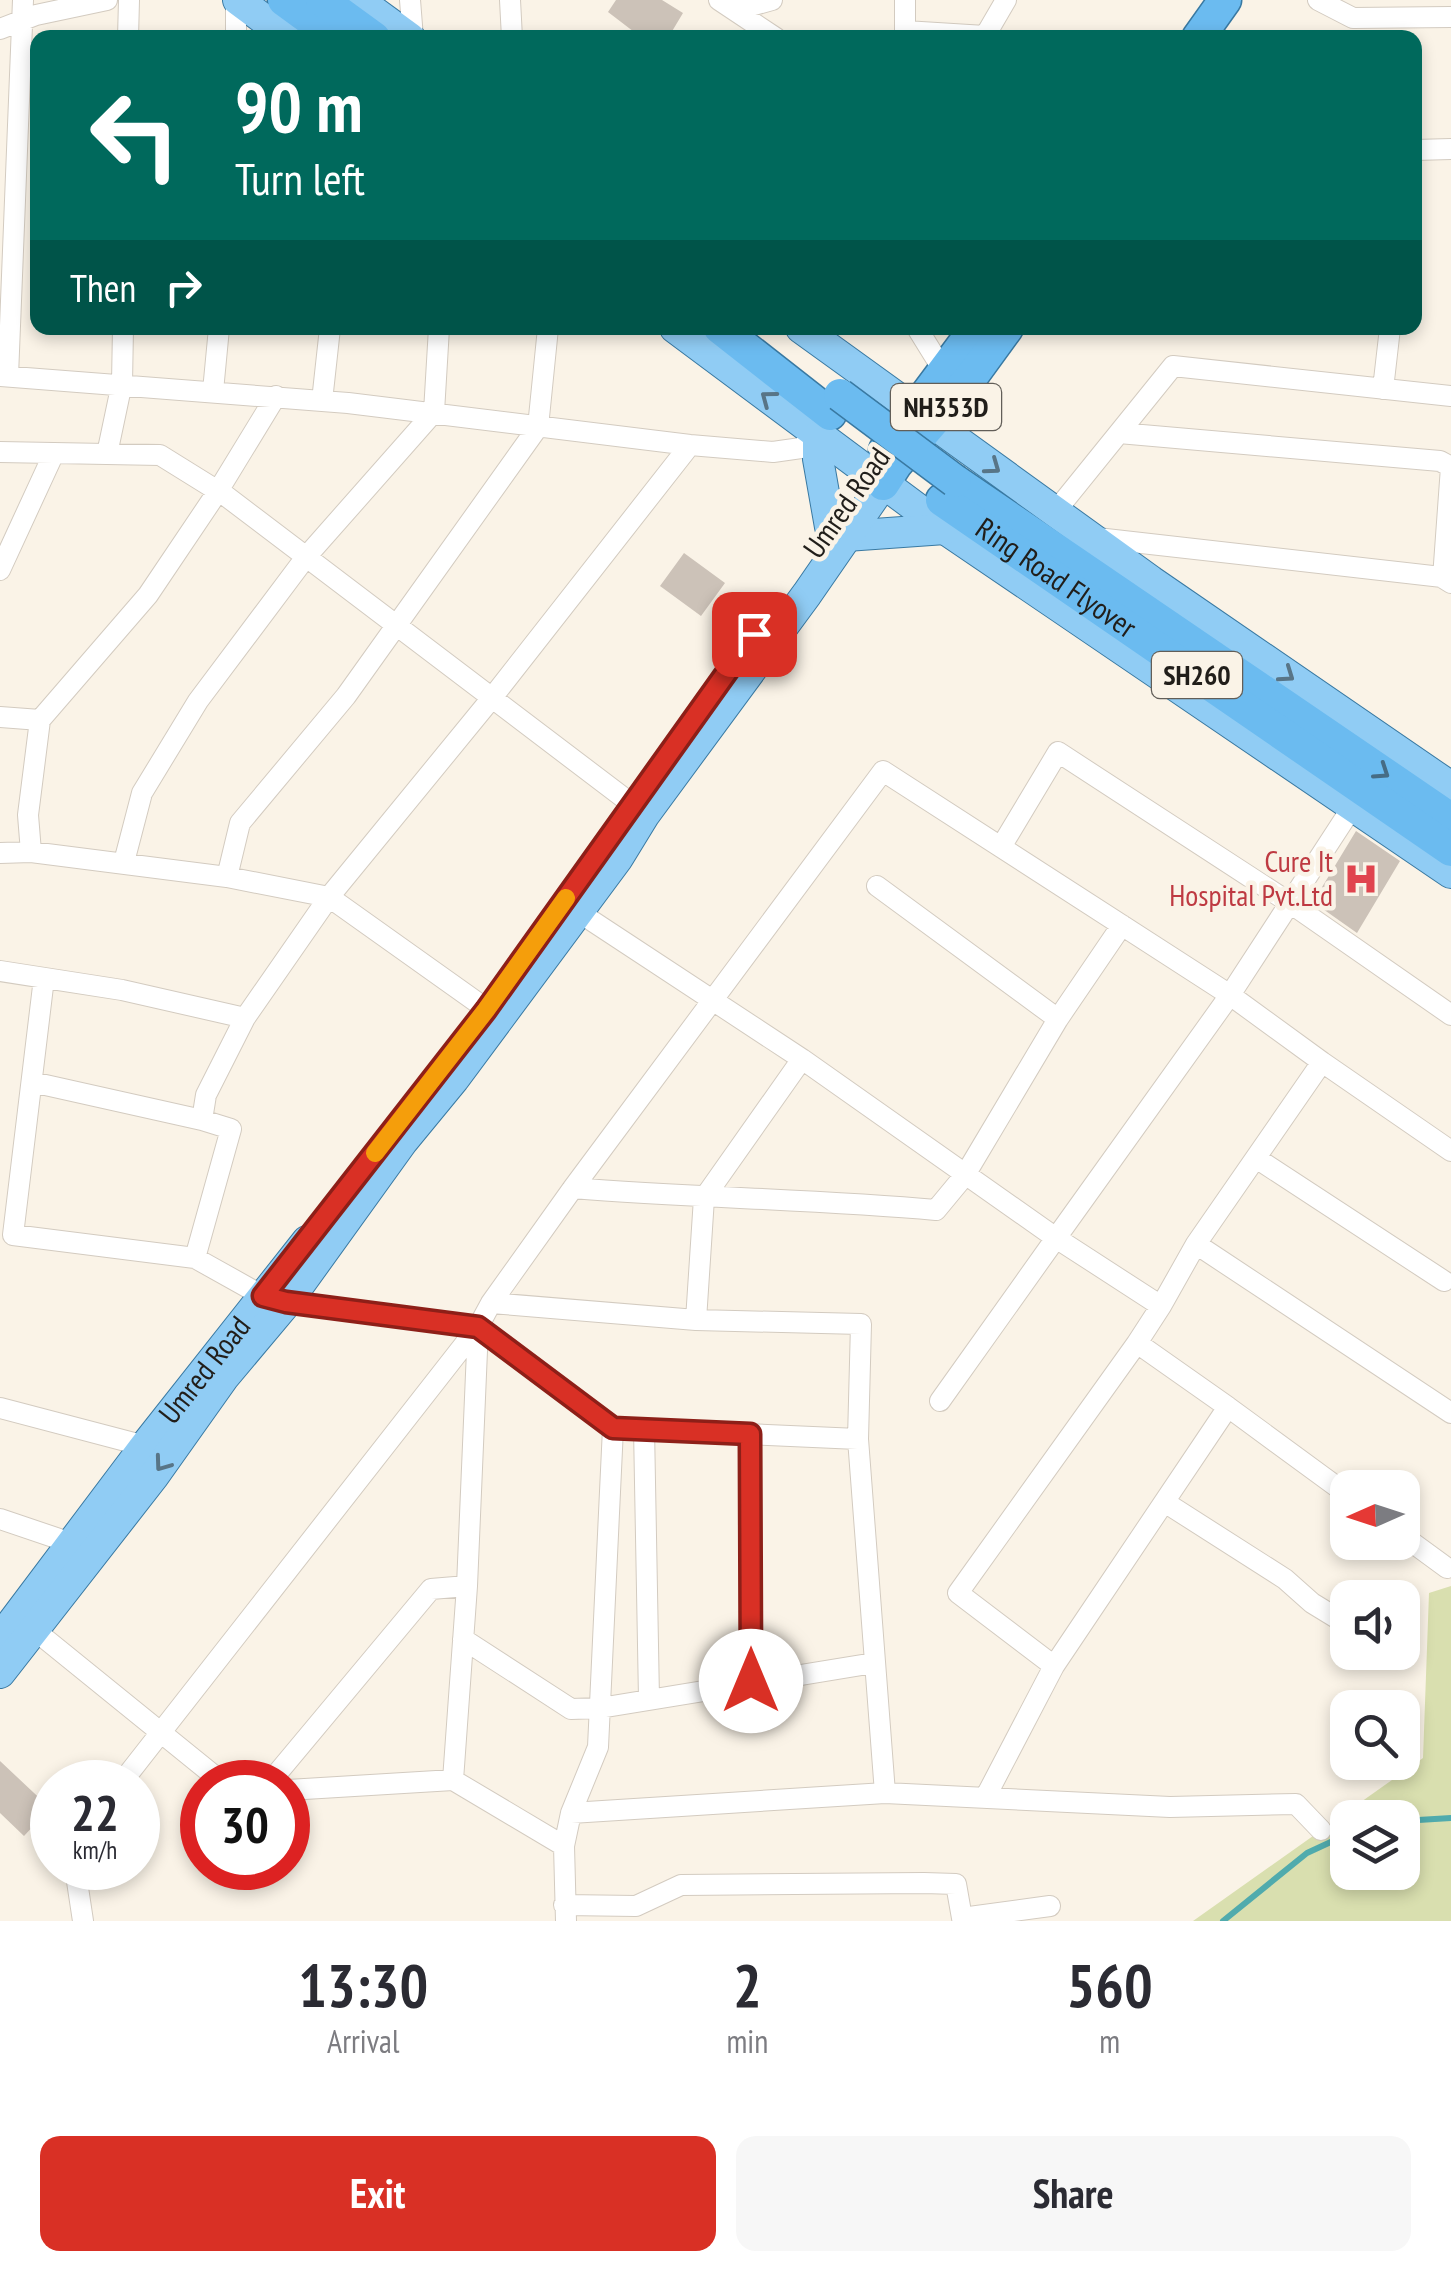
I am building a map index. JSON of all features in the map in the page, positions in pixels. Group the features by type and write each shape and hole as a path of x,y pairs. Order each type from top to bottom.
{"highway":[{"path":"284,0 325,30"},
{"path":"322,0 363,30"},
{"path":"1204,30 1225,0"},
{"path":"1224,30 1245,0"},
{"name":"Ring Road Flyover","path":"728,335 826,420 1451,850"},
{"name":"Ring Road Flyover","path":"759,335 826,420"},
{"name":"NH353D","path":"875,479 922,417 943,370 970,335"},
{"name":"NH353D","path":"922,417 972,376 1002,335"},
{"name":"Ring Road Flyover","path":"947,503 1451,819"}],"main road":[{"path":"237,0 277,30"},
{"path":"358,0 401,30"},
{"path":"687,335 826,420 875,479 947,503 1353,806 1451,873"},
{"path":"811,335 1090,537 1451,787"},
{"path":"826,420 818,459 838,532 947,503"},
{"name":"Umred Road","path":"0,1673 17,1628 83,1547 144,1446 275,1299 492,1014 875,479"},
{"path":"492,1014 618,858 640,809"},
{"path":"83,1547 224,1377 275,1299"}],"street":[{"path":"0,29 22,10 106,0"},
{"path":"128,30 129,0"},
{"path":"236,30 237,0"},
{"path":"410,0 412,30"},
{"path":"510,0 512,30"},
{"path":"728,5 772,0"},
{"path":"905,0 905,30"},
{"path":"988,30 1006,0"},
{"path":"1318,0 1353,18 1442,11"},
{"path":"728,5 760,30"},
{"path":"22,10 4,376 276,396 690,445 791,452 801,448 872,380"},
{"path":"1422,150 1451,148"},
{"path":"107,454 122,383 123,335"},
{"path":"213,391 218,335"},
{"path":"322,401 329,335"},
{"path":"124,862 142,793 198,701 306,558 434,412 440,335"},
{"path":"228,878 240,823 334,711 538,427 547,335"},
{"path":"921,335 943,370"},
{"path":"1383,389 1389,335"},
{"path":"1055,512 1173,366 1451,396"},
{"path":"31,852 28,815 40,720 148,595 276,396"},
{"path":"1090,537 1448,580 1451,467 1440,461 1119,433"},
{"path":"202,1120 206,1095 245,1018 329,897 690,445"},
{"path":"0,452 160,455 218,491 640,809"},
{"path":"0,570 54,453"},
{"path":"0,717 40,720"},
{"path":"1001,848 1058,752 1290,903 1451,1015"},
{"path":"138,1760 478,1327 491,1302 574,1188 883,772 1230,995 1451,1152"},
{"path":"940,1402 1230,995 1353,806"},
{"path":"0,853 31,852 124,862 329,897 492,1014"},
{"path":"877,886 1058,1019"},
{"path":"577,911 802,1059 1056,1238 1161,1306"},
{"path":"574,1188 704,1198 858,1202 936,1210 965,1175 1058,1019 1122,925"},
{"path":"0,971 122,990 245,1018"},
{"path":"44,978 12,1235 194,1258 275,1299 478,1327 613,1428 858,1439"},
{"path":"696,1320 704,1198 802,1059"},
{"path":"1054,1666 958,1593 1137,1343 1196,1244 1322,1062"},
{"path":"32,1082 231,1129 194,1258"},
{"path":"1256,1158 1444,1281"},
{"path":"1196,1244 1451,1413"},
{"path":"491,1302 696,1320 860,1324 858,1439 885,1793"},
{"path":"453,1780 467,1586 478,1327"},
{"path":"1137,1343 1330,1481"},
{"path":"985,1798 1054,1666 1228,1407"},
{"path":"0,1408 144,1446"},
{"path":"613,1428 598,1747 571,1813 564,1846 566,1913 636,1906 682,1885 956,1884 962,1918 1050,1906"},
{"path":"644,1428 649,1699"},
{"path":"750,1434 751,1681"},
{"path":"1166,1503 1330,1612"},
{"path":"0,1518 83,1547"},
{"path":"1420,1548 1447,1568"},
{"path":"288,1760 432,1589 467,1586"},
{"path":"17,1628 194,1760"},
{"path":"463,1639 571,1709 600,1708 874,1662"},
{"path":"310,1789 453,1780 564,1846"},
{"path":"571,1813 885,1793 1170,1808 1296,1804 1321,1830"},
{"path":"78,1890 83,1921"}],"green space":[{"path":"1451,1586 1451,1921 1193,1921 1330,1824 1330,1890 1420,1890 1420,1800 1364,1800 1392,1780 1420,1780 1429,1593"}],"building":[{"path":"616,0 662,0 683,13 673,30 632,30 608,12"},
{"path":"684,553 725,583 701,616 660,586"},
{"path":"1356,831 1400,861 1357,933 1313,902"},
{"path":"0,1761 30,1789 30,1830 24,1836 0,1813"}],"waterway":[{"path":"1420,1820 1451,1818"},
{"path":"1223,1921 1307,1853 1330,1842"}],"slow traffic":[{"path":"375,1153 486,1010 566,898"}],"place":[{"name":"Cure It Hospital Pvt.Ltd","path":"1361,879"}],"route":[{"path":"751,1681 750,1434 613,1428 478,1327 263,1296 486,1010 754,634"}]}
